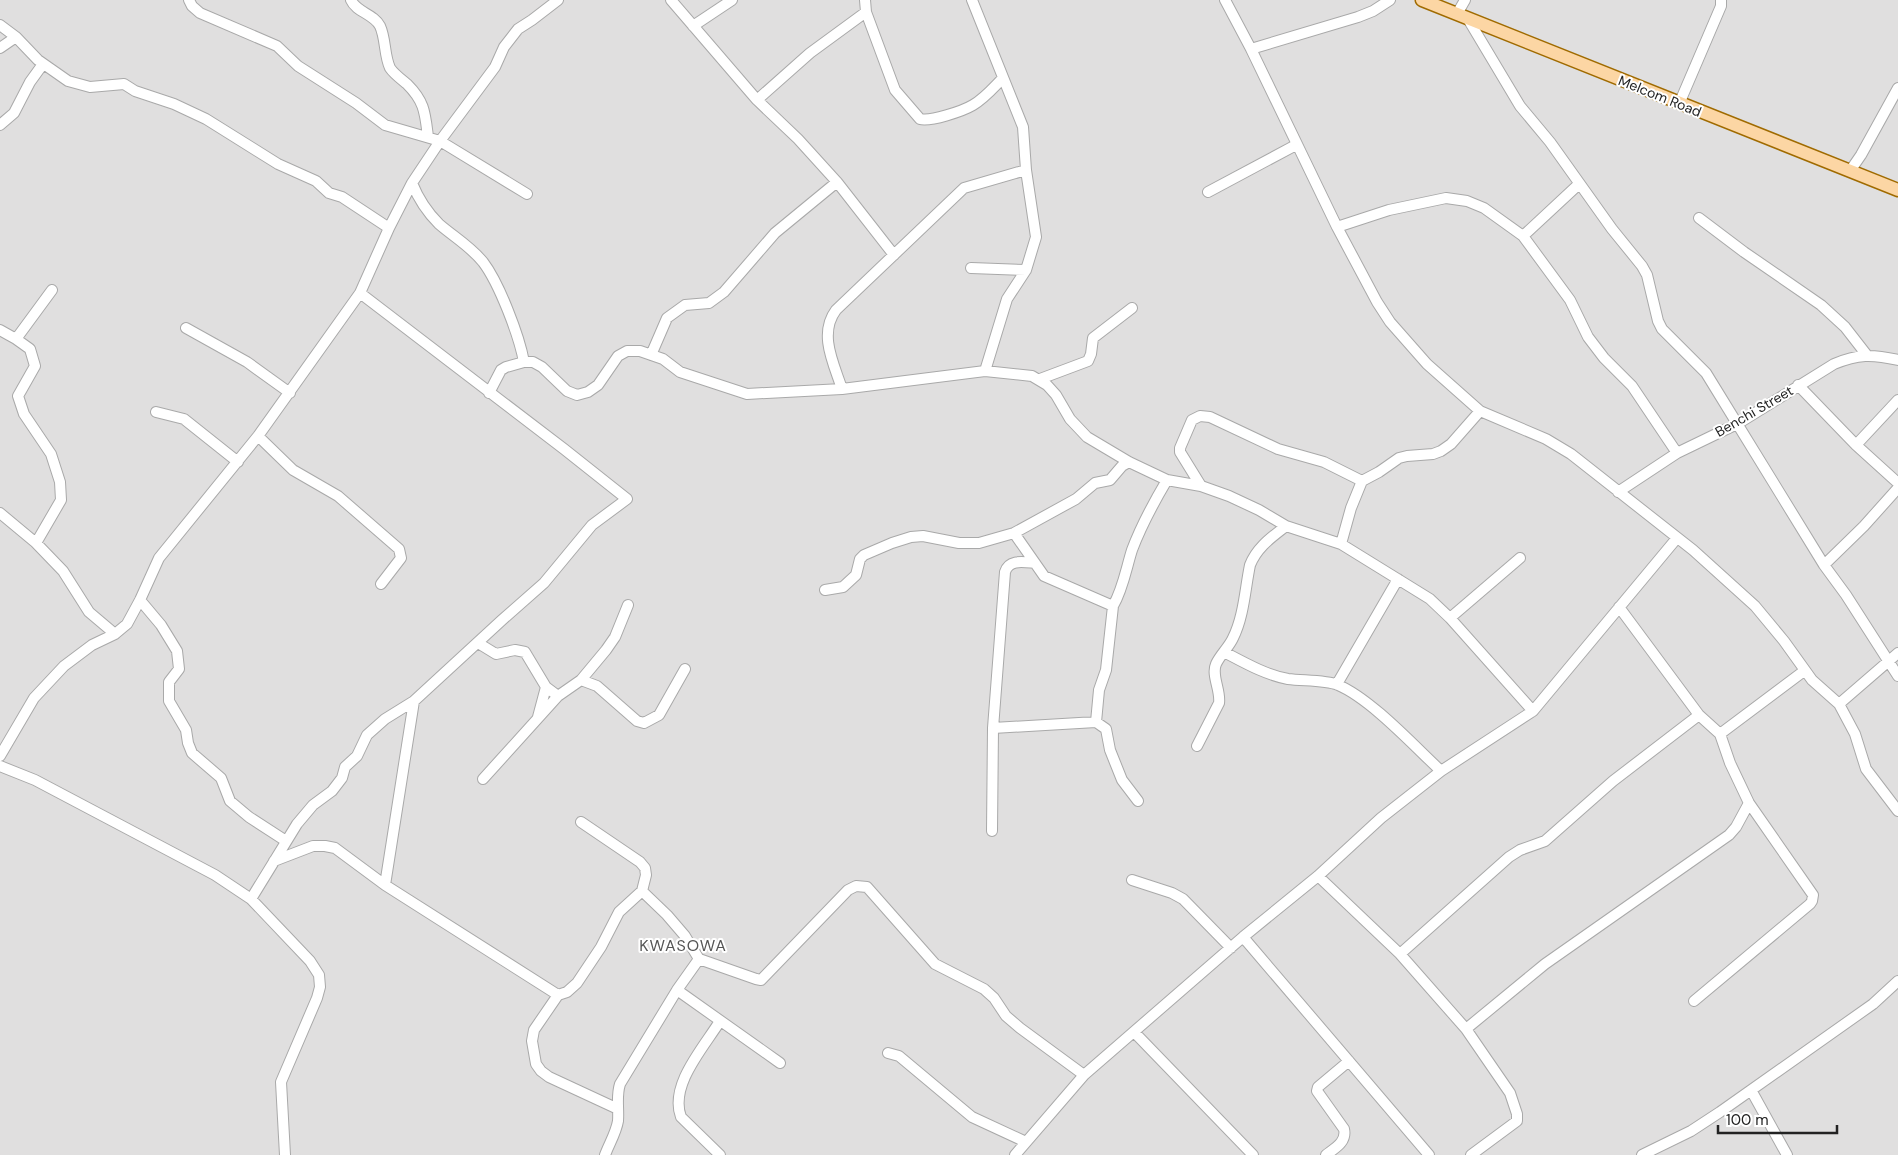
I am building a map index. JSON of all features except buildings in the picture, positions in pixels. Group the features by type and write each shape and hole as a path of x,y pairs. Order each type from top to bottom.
{"main road":[{"name":"Melcom Road","path":"1422,0 1898,190"}],"street":[{"path":"189,0 192,6 200,13 277,46 298,66 356,102 385,124 440,141 527,194"},
{"path":"351,0 353,5 369,15 379,25 390,67 414,92 425,110 428,137"},
{"path":"0,756 34,698 64,666 92,645 115,634 127,624 159,558 258,436 360,293 389,228 412,183 440,141 495,67 504,47 518,29 558,0"},
{"path":"671,0 757,100 798,139 837,182 894,255"},
{"path":"693,26 732,0"},
{"path":"865,0 866,12 895,90 920,119 929,120 970,107 1003,78"},
{"path":"972,0 1023,127 1026,170 1036,237 1026,270 1007,299 985,371"},
{"path":"1225,0 1251,49 1337,226 1377,302 1390,322 1427,364 1480,411 1564,450 1708,562 1755,606 1784,641 1804,671 1839,704 1856,734 1866,769 1898,812"},
{"path":"1251,49 1358,17 1390,0"},
{"path":"1464,0 1462,17 1520,106 1550,142 1612,229 1642,266 1647,276 1658,321 1662,329 1706,373 1824,565 1898,676"},
{"path":"1680,104 1721,6 1721,0"},
{"path":"757,100 810,53 866,12"},
{"path":"0,25 16,36 43,64 68,81 90,87 124,84 135,91 174,104 206,119 278,164 316,181 329,193 342,197 389,228"},
{"path":"0,48 16,36"},
{"path":"0,125 14,113 30,82 43,64"},
{"path":"1850,171 1861,155 1898,88"},
{"path":"1208,192 1296,145"},
{"path":"842,389 830,350 828,326 831,317 964,188 1026,170"},
{"path":"651,355 667,318 685,306 710,303 724,292 775,233 837,182"},
{"path":"412,183 418,199 429,213 461,240 483,262 496,285 520,341 524,362"},
{"path":"1523,236 1579,184"},
{"path":"1337,226 1389,210 1446,198 1475,204 1523,236 1570,300 1588,337 1604,358 1632,386 1677,453"},
{"path":"1699,218 1744,252 1821,305 1845,327 1866,354"},
{"path":"971,268 1026,270"},
{"path":"16,339 52,290"},
{"path":"251,899 297,824 313,805 332,791 342,778 344,767 358,756 367,735 385,719 414,701 544,583 592,525 626,499 564,449 360,293"},
{"path":"1040,379 1088,361 1093,338 1132,308"},
{"path":"186,328 247,362 290,393"},
{"path":"0,330 30,348 35,366 18,396 24,414 51,454 60,482 61,500 36,543"},
{"path":"489,392 501,370 524,362 533,362 542,367 566,391 577,395 588,392 598,385 618,356 626,350 640,351 663,360 680,372 747,394 842,389 985,371 1032,376 1040,379 1056,395 1070,419 1087,437 1129,462 1167,480 1201,486 1259,510 1286,526 1341,544 1430,599 1450,618 1533,710"},
{"name":"Benchi Street","path":"1618,492 1677,453 1738,423 1834,364 1848,358 1866,354 1898,360"},
{"path":"1798,385 1856,445 1898,483"},
{"path":"1856,445 1898,400"},
{"path":"1341,544 1351,508 1362,481 1399,458 1433,454 1441,451 1451,444 1480,411"},
{"path":"156,412 184,419 238,462"},
{"path":"1201,486 1180,448 1192,420 1200,416 1210,417 1278,449 1324,462 1344,470 1362,481"},
{"path":"258,436 293,470 338,496 399,550 400,558 381,584"},
{"path":"825,590 843,587 848,584 856,575 860,559 864,555 905,539 923,536 959,543 979,543 1014,533 1076,499 1095,483 1110,480 1122,466 1129,462"},
{"path":"1096,722 1099,690 1106,670 1113,606 1118,597 1133,550 1153,505 1167,480"},
{"path":"1824,565 1864,526 1898,488"},
{"path":"0,513 36,543 63,571 89,612 115,634"},
{"path":"1197,746 1219,703 1220,695 1215,665 1233,638 1239,622 1253,556 1266,542 1286,526"},
{"path":"1014,533 1044,576 1113,606"},
{"path":"1015,1155 1084,1075 1231,948 1318,876 1381,818 1441,771 1533,710 1677,538"},
{"path":"1450,618 1520,558"},
{"path":"992,831 993,728 1005,572 1006,567 1015,562 1035,563"},
{"path":"1337,684 1398,579"},
{"path":"140,600 161,625 177,651 179,669 168,682 169,701 186,730 192,753 221,778 230,801 249,817 286,842"},
{"path":"483,779 558,696 581,680 606,650 615,637 628,605"},
{"path":"1620,607 1699,715 1720,734 1730,763 1748,803 1811,892 1812,901 1694,1001"},
{"path":"478,643 496,654 515,650 525,652 546,686 558,696"},
{"path":"1224,652 1261,671 1287,679 1337,684 1365,702 1388,721 1441,771"},
{"path":"1839,704 1898,653"},
{"path":"581,680 597,686 637,721 644,723 659,715 685,669"},
{"path":"1720,734 1804,671"},
{"path":"538,718 546,686"},
{"path":"385,885 414,701"},
{"path":"1400,954 1509,857 1520,850 1545,841 1613,781 1699,715"},
{"path":"993,728 1096,722 1106,729 1110,750 1122,780 1138,801"},
{"path":"0,766 35,780 206,871 251,899 310,961 319,975 320,987 318,998 281,1082 285,1155"},
{"path":"1466,1029 1545,964 1729,835 1736,827 1748,803"},
{"path":"581,822 645,868 646,875 642,891 619,912 601,947 577,983 567,992 558,995 534,1030 532,1047 536,1064 549,1077 618,1109"},
{"path":"274,861 314,846 335,848 385,885 558,995"},
{"path":"1318,876 1400,954 1466,1029 1510,1092 1518,1118 1513,1125 1471,1155"},
{"path":"1132,880 1172,893 1183,899 1231,948"},
{"path":"642,891 685,936 699,959 761,980 848,890 856,886 867,887 935,964 984,989 994,998 1006,1016 1084,1075"},
{"path":"1243,938 1429,1155"},
{"path":"604,1155 616,1129 620,1084 677,990 699,959"},
{"path":"1642,1155 1691,1131 1873,1004 1898,981"},
{"path":"677,990 780,1063"},
{"path":"720,1021 682,1079 679,1095 681,1117 720,1155"},
{"path":"1134,1032 1253,1155"},
{"path":"888,1053 899,1056 972,1117 1026,1142"},
{"path":"1326,1155 1343,1142 1346,1135 1344,1129 1317,1090 1318,1087 1349,1061"},
{"path":"1751,1090 1787,1155"}],"shaded area":[{"path":"0,0 1898,0 1898,1155 0,1155"}],"district":[{"name":"KWASOWA","path":"683,945"}]}
